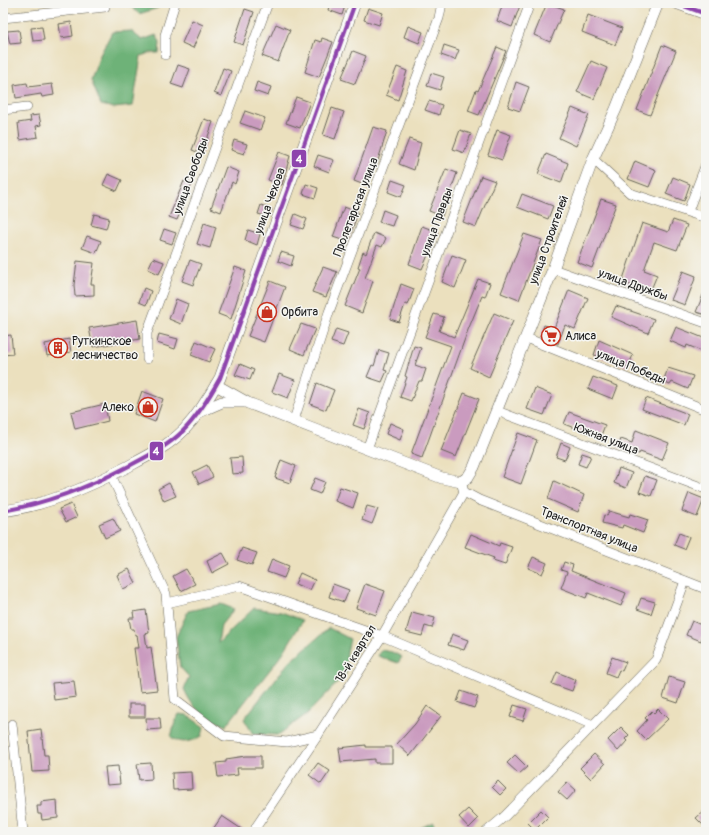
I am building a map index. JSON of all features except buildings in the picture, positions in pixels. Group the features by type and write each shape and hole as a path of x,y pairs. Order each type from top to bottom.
{"street":[{"path":"165,55 165,35 175,3"},
{"name":"улица Свободы","path":"147,359 147,333 268,3"},
{"name":"улица Чехова","path":"216,385 241,321 355,3"},
{"name":"Пролетарская улица","path":"294,420 329,312 439,18 442,3"},
{"name":"улица Правды","path":"367,449 530,3"},
{"name":"улица Строителей","path":"462,487 474,467 497,411 553,269 593,159 616,108 658,3"},
{"path":"676,3 706,14"},
{"path":"3,18 105,7"},
{"path":"3,110 28,108"},
{"path":"593,159 630,193 706,218"},
{"path":"688,211 706,164"},
{"name":"улица Дружбы","path":"553,269 706,323"},
{"name":"улица Победы","path":"526,338 706,410"},
{"path":"3,511 44,503 79,490 111,475 163,447 183,430 199,412 216,385 248,403"},
{"path":"199,412 222,402 248,403"},
{"name":"Транспортная улица","path":"248,403 442,478 462,487 479,500 706,589"},
{"name":"Южная улица","path":"497,411 706,489"},
{"path":"111,475 166,594 175,699 224,736 287,742 318,735"},
{"name":"18-й квартал","path":"254,832 382,636 462,487"},
{"path":"486,832 505,816 656,660 685,581"},
{"path":"167,603 239,586 382,636 593,725"},
{"path":"12,724 23,832"}],"green space":[{"path":"127,3 160,3 158,8 139,14"},
{"path":"131,31 142,40 156,35 160,42 159,53 149,53 141,56 133,106 114,108 101,105 91,80 100,55 112,32"},
{"path":"221,604 234,609 221,625 218,643 254,608 281,612 303,620 283,653 226,726 201,713 196,709 188,697 184,689 189,677 180,667 176,637 188,611"},
{"path":"329,628 350,639 347,652 346,674 307,714 278,735 253,734 244,719 289,662"},
{"path":"381,650 392,652 402,657 398,663 378,656"},
{"path":"179,714 187,715 204,727 202,736 186,742 175,740 171,737"},
{"path":"433,822 436,832 406,832 416,830"}],"transit line":[{"name":"4","path":"3,511 52,499 114,474 158,450 177,436 194,419 220,378 355,3"},
{"name":"4","path":"676,3 706,14"}],"place":[{"name":"Орбита","path":"267,312"},
{"name":"Алиса","path":"551,336"},
{"name":"Руткинское лесничество","path":"58,348"},
{"name":"Алеко","path":"148,407"}]}
